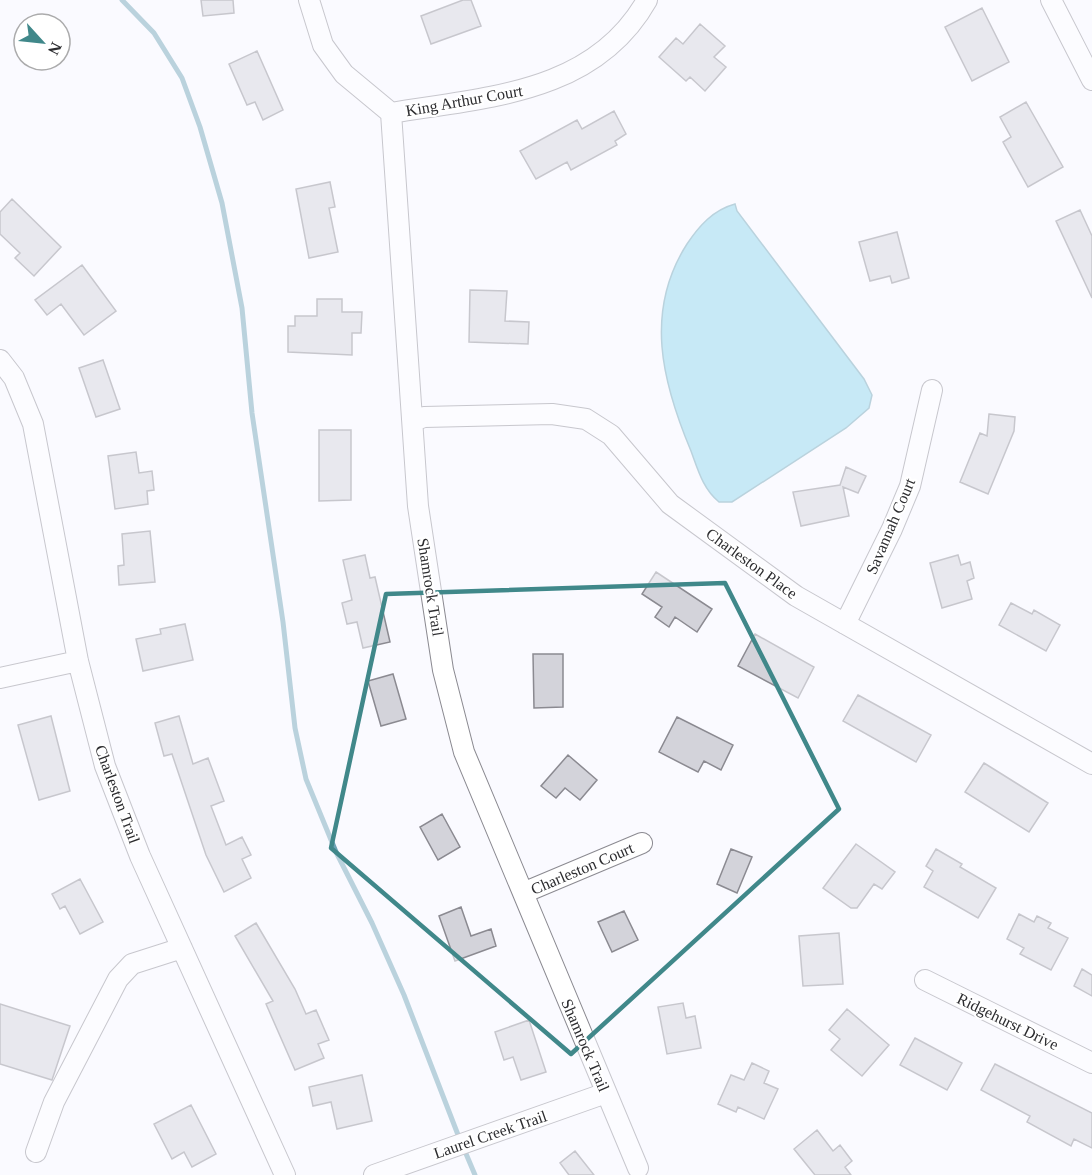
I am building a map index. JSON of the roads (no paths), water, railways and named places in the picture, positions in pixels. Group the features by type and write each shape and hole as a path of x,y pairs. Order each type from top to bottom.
{"street":[{"path":"309,0 323,45 344,74 391,113"},
{"name":"King Arthur Court","path":"391,113 525,91 582,67 614,44 647,0"},
{"path":"1051,0 1092,80"},
{"name":"Shamrock Trail","path":"391,113 418,506 443,670 464,752 638,1168"},
{"name":"Charleston Trail","path":"0,360 14,378 33,424 78,661 105,766 141,856 285,1175"},
{"name":"Savannah Court","path":"845,624 892,529 910,486 932,390"},
{"name":"Charleston Place","path":"413,421 424,417 552,414 586,419 611,435 670,504 796,596 1092,764"},
{"path":"0,678 78,661"},
{"name":"Charleston Court","path":"523,893 642,843"},
{"path":"36,1152 54,1102 118,979 132,964 182,948"},
{"name":"Ridgehurst Drive","path":"925,980 1092,1063"},
{"name":"Laurel Creek Trail","path":"374,1175 606,1093"}],"water":[{"path":"735,204 737,211 864,379 872,395 869,408 846,428 732,502 719,502 713,497 702,479 672,399 662,347 662,321 665,295 674,269 687,244 707,219"}],"waterway":[{"path":"122,0 154,33 182,78 200,127 222,203 242,308 252,413 283,622 295,728 306,779 336,852 372,923 404,995 460,1140"},
{"path":"464,1149 475,1175"}]}
